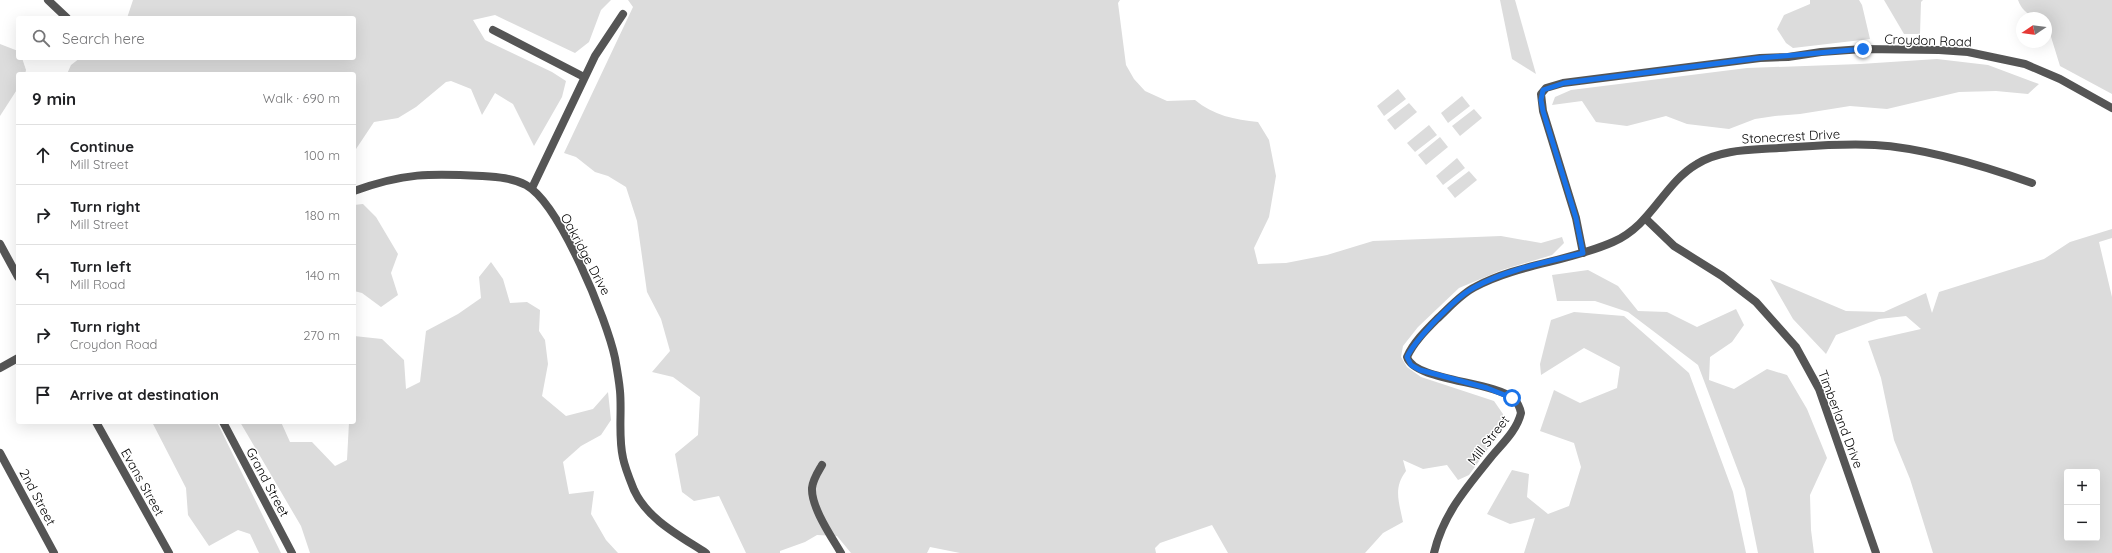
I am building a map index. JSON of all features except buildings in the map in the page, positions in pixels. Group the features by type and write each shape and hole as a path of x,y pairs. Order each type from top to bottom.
{"street":[{"path":"48,0 65,16"},
{"path":"356,190 396,177 438,173 506,178 532,188 584,77 595,56 622,14"},
{"path":"493,30 584,77"},
{"name":"Croydon Road","path":"1583,253 1576,218 1543,111 1541,100 1543,90 1564,83 1760,58 1863,49 1939,50 1968,52 2025,64 2060,79 2112,108"},
{"name":"Stonecrest Drive","path":"1583,253 1624,236 1646,219 1678,179 1695,165 1718,154 1836,145 1874,145 1906,149 1941,156 2032,184"},
{"name":"Oakridge Drive","path":"532,188 557,222 585,273 600,309 615,357 620,392 623,458 634,490 641,502 661,523 706,553"},
{"name":"Timberland Drive","path":"1646,219 1674,246 1722,276 1756,302 1796,347 1818,389 1876,553"},
{"path":"0,244 16,273"},
{"name":"Mill Street","path":"1434,553 1437,538 1448,513 1457,499 1515,427 1521,413 1514,399 1500,392 1446,378 1411,365 1407,357 1410,350 1453,303 1474,287 1511,272 1583,253"},
{"path":"0,368 16,359"},
{"name":"Evans Street","path":"97,424 168,553"},
{"name":"Grand Street","path":"224,424 292,553"},
{"name":"2nd Street","path":"0,453 54,553"},
{"path":"822,465 814,479 812,497 841,553"}],"shaded area":[{"path":"133,0 611,0 601,10 589,42 575,53 495,15 473,20 485,40 552,72 566,81 562,97 534,146 513,104 495,93 482,115 471,89 451,81 446,82 416,107 398,118 374,122 356,149 356,72 68,72 71,65 77,60 356,60 356,16 128,16"},
{"path":"628,0 1120,0 1118,3 1126,65 1134,79 1145,91 1167,101 1195,100 1209,109 1225,116 1258,122 1269,140 1276,176 1269,217 1254,248 1258,264 1286,263 1327,255 1373,241 1501,236 1541,243 1562,237 1564,243 1552,255 1502,270 1459,288 1418,327 1403,346 1401,357 1407,367 1421,377 1494,401 1503,414 1503,428 1469,475 1458,480 1447,465 1423,469 1403,460 1406,471 1399,483 1398,495 1403,522 1383,533 1365,553 1228,553 1212,525 1160,543 1155,548 1156,553 960,553 930,547 927,553 851,553 837,536 817,535 805,542 780,551 780,553 746,553 719,496 694,501 682,492 675,454 698,435 700,397 673,377 652,372 670,351 661,319 647,292 637,221 626,187 608,176 595,172 576,157 564,153 633,7"},
{"path":"1500,0 1515,0 1536,74 1512,59"},
{"path":"1810,0 1859,0 1862,5 1870,39 1793,48 1786,43 1777,29 1784,15 1810,4"},
{"path":"1884,0 1923,0 1921,2 1920,34 1904,34"},
{"path":"2018,0 2112,0 2112,94 2060,66 2052,40 2052,12 2026,12 2020,5"},
{"path":"0,44 16,50 16,60 23,60 26,70 26,72 16,72 16,91 0,116"},
{"path":"1937,59 1988,65 2039,84 2028,94 1996,91 1959,92 1887,109 1850,106 1755,119 1729,129 1687,124 1666,116 1627,126 1596,122 1582,101 1552,105 1555,97 1571,90 1747,68 1860,64"},
{"path":"1398,89 1406,99 1384,116 1377,106"},
{"path":"1462,96 1470,106 1448,123 1441,113"},
{"path":"1409,103 1417,112 1395,130 1387,120"},
{"path":"1474,109 1482,118 1460,136 1452,126"},
{"path":"1429,125 1437,135 1415,152 1407,143"},
{"path":"1440,137 1448,147 1426,165 1418,155"},
{"path":"1457,158 1465,168 1443,185 1436,176"},
{"path":"1469,171 1477,180 1455,198 1447,188"},
{"path":"363,204 376,217 398,254 391,273 398,295 381,307 362,293 356,292 356,205"},
{"path":"2112,229 2112,238 2099,242 2112,297 2112,553 1933,553 1910,479 1894,440 1881,378 1868,341 1921,329 1906,316 1879,319 1836,335 1826,354 1793,319 1770,279 1846,311 1884,312 1926,293 1932,313 1939,292 2044,259 2070,242"},
{"path":"491,262 503,279 510,303 527,302 540,310 539,331 545,340 548,364 542,396 566,416 593,409 608,392 611,420 601,435 581,446 563,462 569,494 594,491 591,514 606,540 618,553 310,553 301,526 241,424 282,424 290,442 312,442 335,466 347,460 349,424 356,424 356,336 382,339 404,360 406,389 420,382 426,331 458,314 481,298 479,277"},
{"path":"1588,270 1618,286 1638,311 1667,312 1697,327 1736,309 1744,325 1732,342 1710,357 1709,380 1734,389 1767,369 1787,375 1807,409 1827,458 1810,495 1811,530 1814,553 1758,553 1745,489 1698,365 1628,312 1595,301 1557,301 1552,275"},
{"path":"1574,312 1624,316 1689,373 1733,492 1746,553 1524,553 1535,518 1510,524 1487,514 1512,470 1529,474 1527,497 1548,514 1569,506 1581,467 1574,443 1540,431 1554,390 1580,403 1617,388 1620,367 1584,348 1541,375 1540,364 1551,320"},
{"path":"153,424 218,424 281,553 259,553 250,534 238,530 209,546 188,515 186,488"}],"route":[{"path":"1512,398 1487,388 1420,370 1411,365 1407,357 1410,350 1430,326 1453,303 1474,287 1511,272 1583,253 1576,218 1543,111 1541,100 1543,90 1564,83 1760,58 1788,57 1821,52 1863,49"}]}
